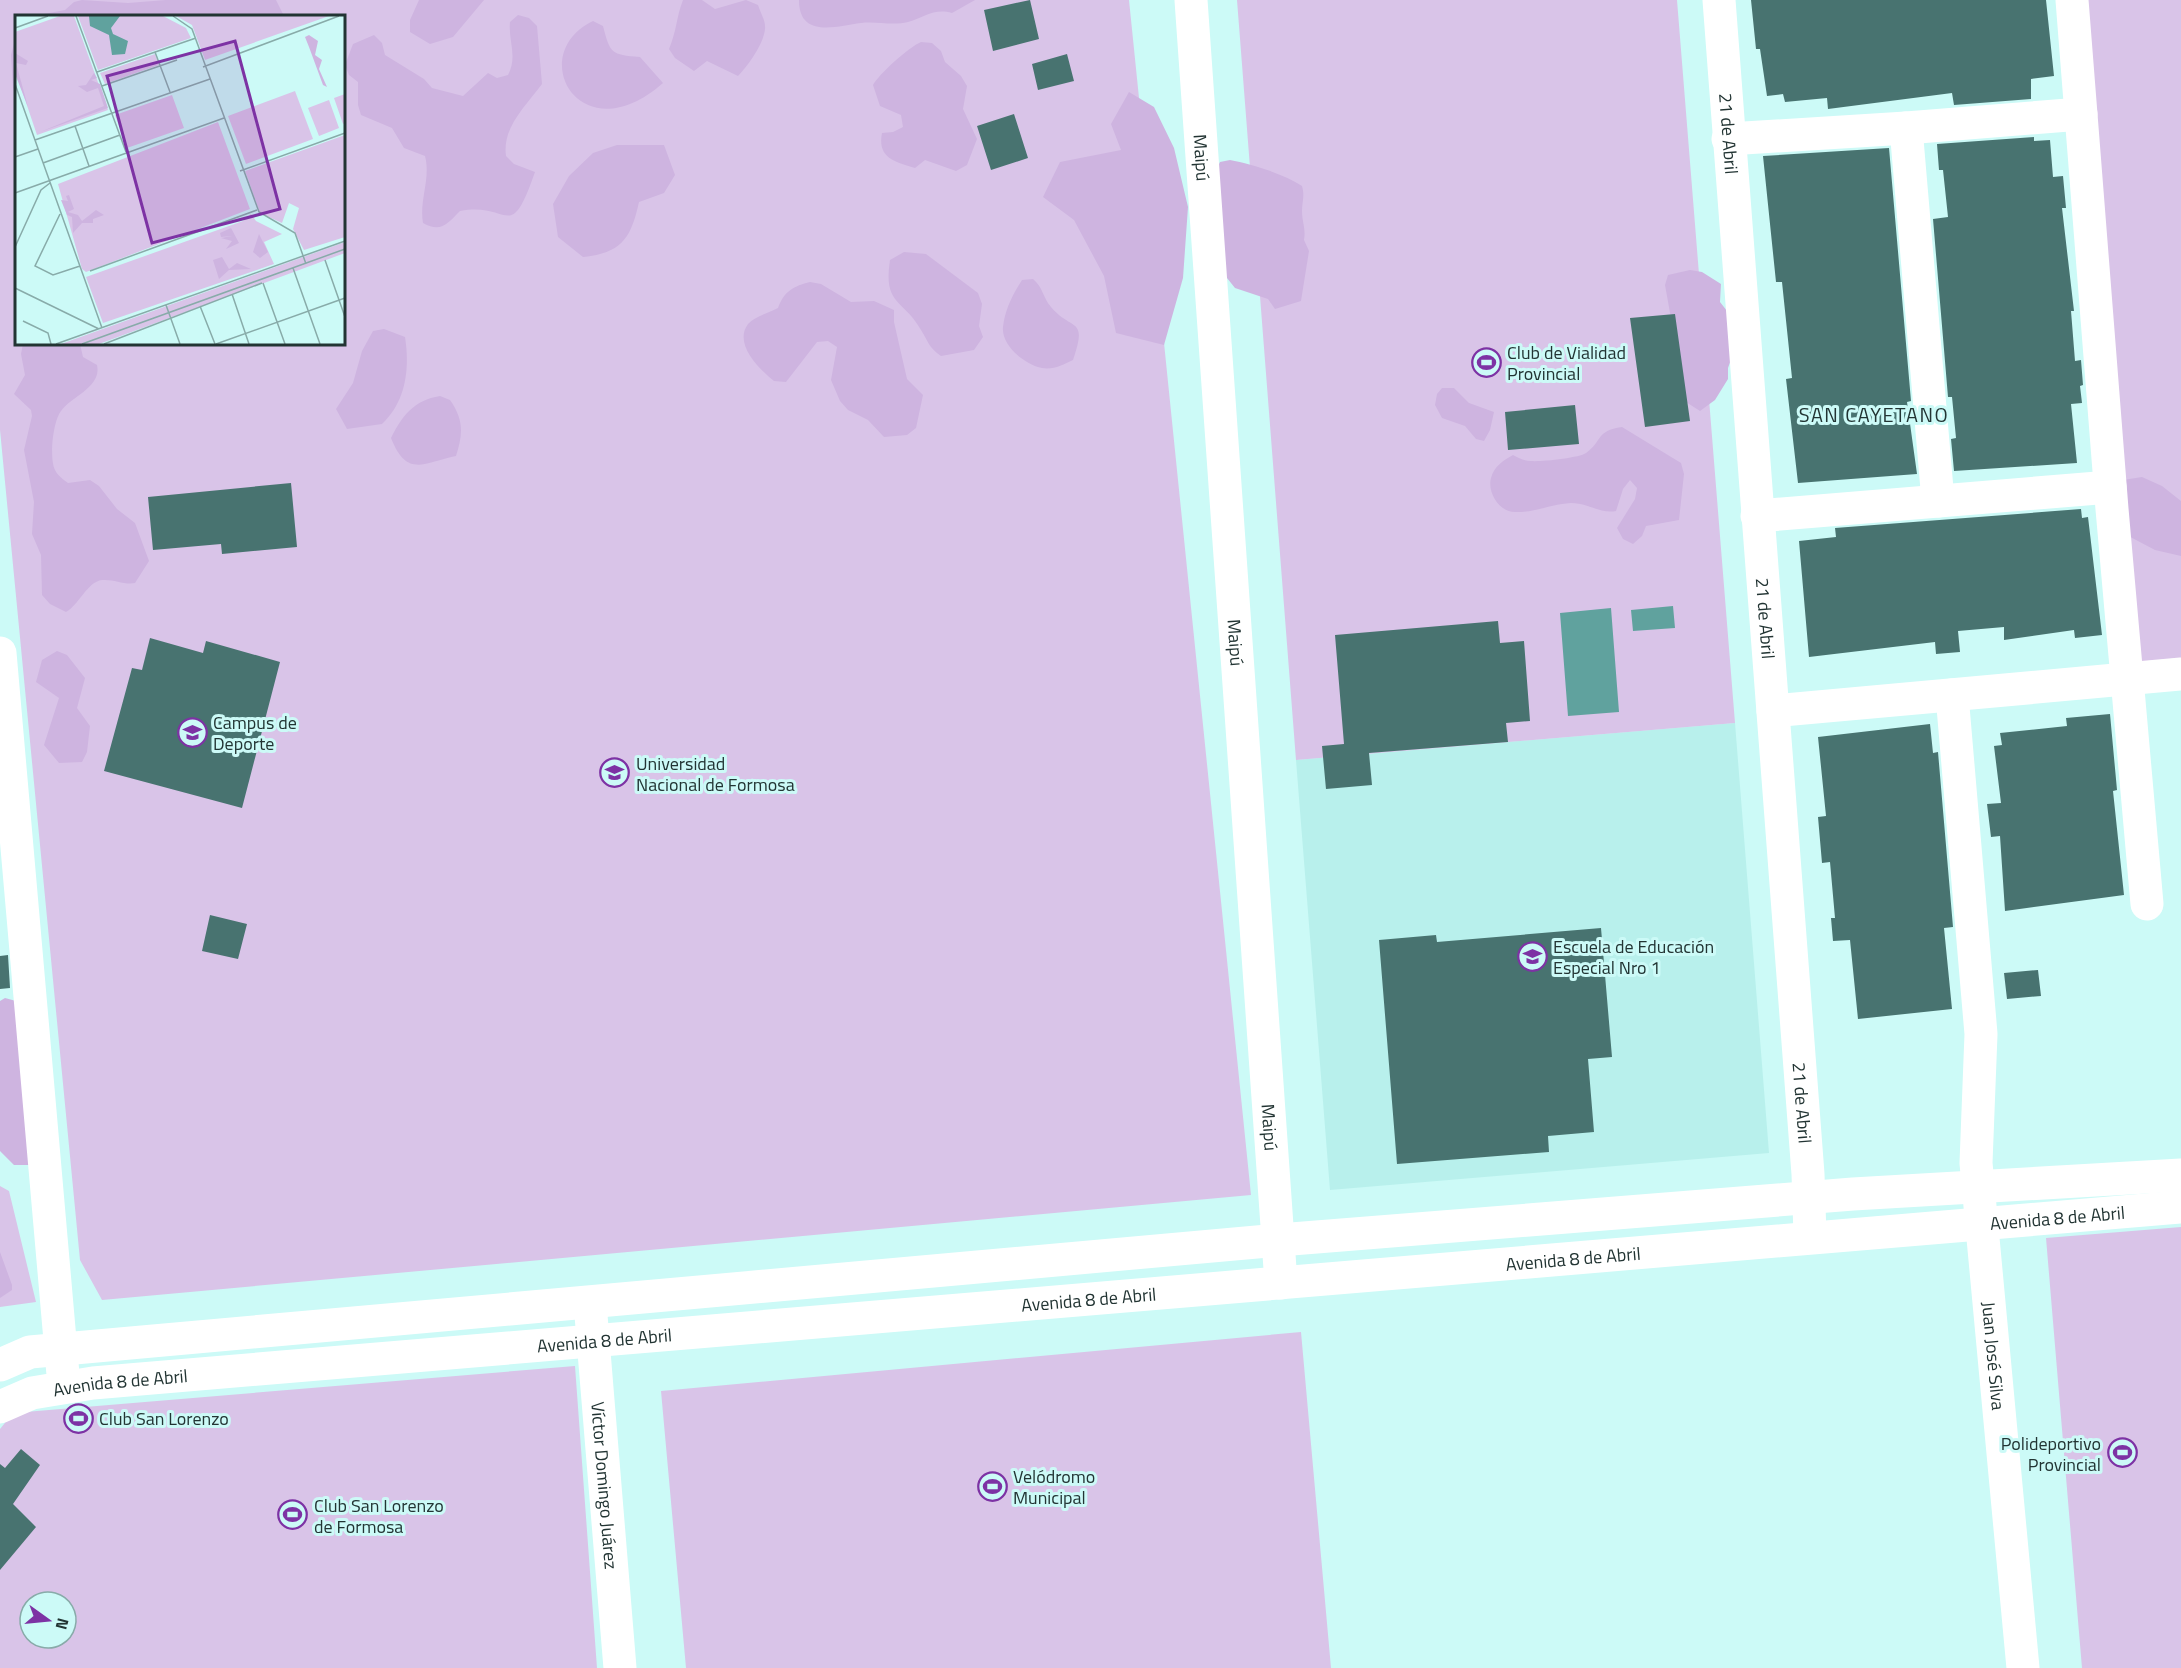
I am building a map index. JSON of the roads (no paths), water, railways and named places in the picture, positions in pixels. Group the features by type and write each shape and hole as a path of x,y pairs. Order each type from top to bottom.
{"street":[{"name":"Maipú","path":"1191,0 1281,1283"},
{"name":"21 de Abril","path":"1719,0 1810,1236"},
{"path":"2072,0 2110,487 2147,904"},
{"path":"1728,139 2081,114"},
{"path":"1906,128 1938,501"},
{"path":"1757,516 2110,487"},
{"path":"0,653 63,1350 64,1386"},
{"path":"1773,711 2181,674"},
{"name":"Juan José Silva","path":"1952,695 1981,1034 1976,1163 2024,1668"},
{"name":"Avenida 8 de Abril","path":"0,1365 30,1352 1279,1240 1809,1198 2181,1175"},
{"name":"Avenida 8 de Abril","path":"0,1407 17,1398 64,1386 1810,1236 2181,1207"},
{"name":"Víctor Domingo Juárez","path":"590,1303 620,1668"}],"place":[{"name":"Club de Vialidad Provincial","path":"1486,362"},
{"name":"Campus de Deporte","path":"192,732"},
{"name":"Universidad Nacional de Formosa","path":"615,773"},
{"name":"Escuela de Educación Especial Nro 1","path":"1532,956"},
{"name":"Club San Lorenzo","path":"78,1418"},
{"name":"Polideportivo Provincial","path":"2122,1453"},
{"name":"Velódromo Municipal","path":"992,1486"},
{"name":"Club San Lorenzo de Formosa","path":"293,1515"}],"district":[{"name":"SAN CAYETANO","path":"1874,414"}]}
